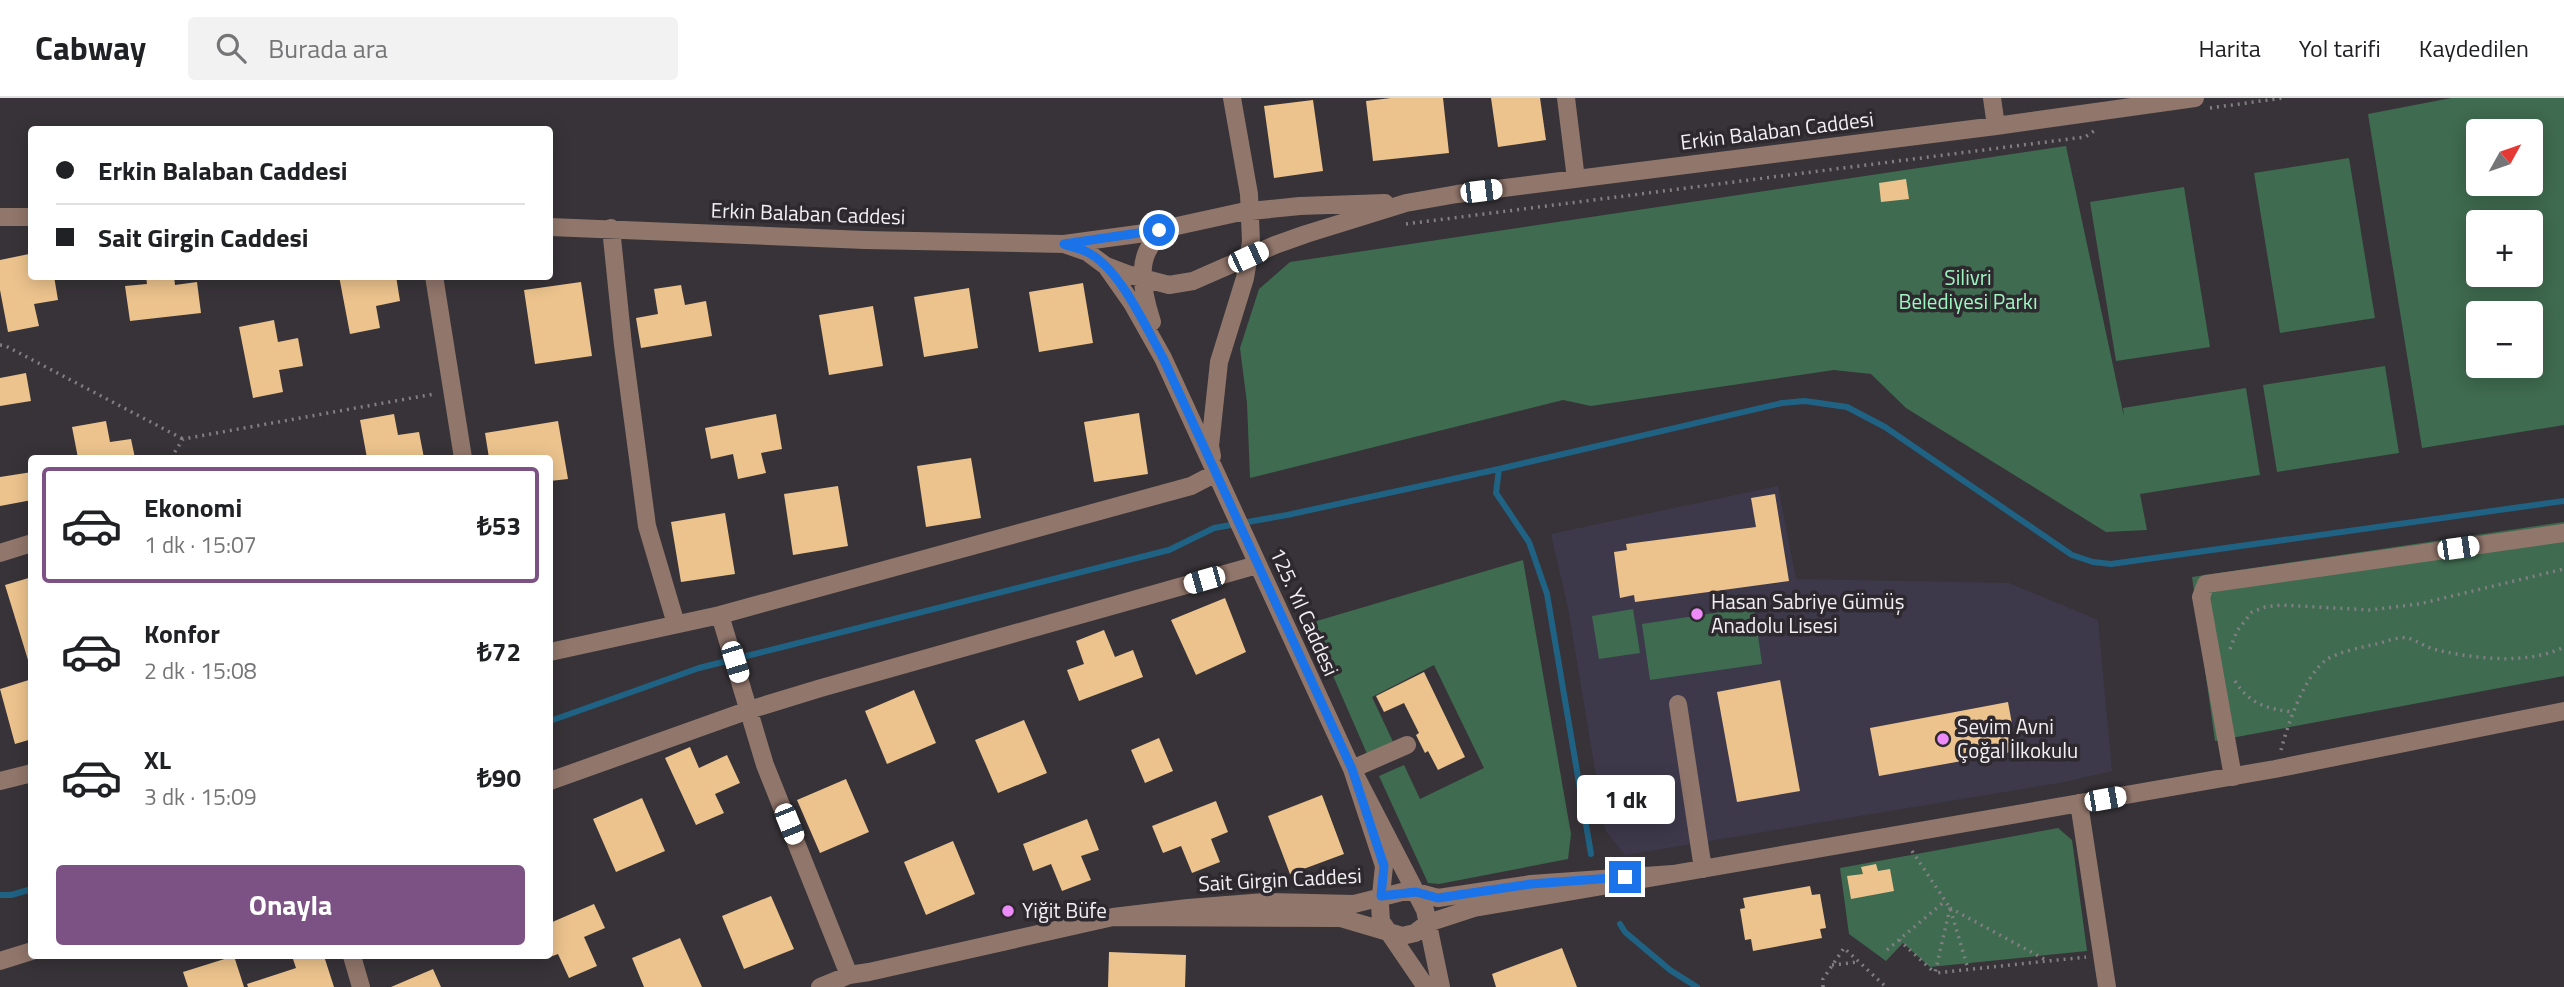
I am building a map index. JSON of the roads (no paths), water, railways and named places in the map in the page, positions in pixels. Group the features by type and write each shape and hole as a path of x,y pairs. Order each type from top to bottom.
{"street":[{"path":"1216,473 1210,446 1219,362 1245,278 1251,242 1250,211 1232,98"},
{"path":"1566,98 1576,179"},
{"path":"1992,98 1996,126"},
{"name":"Erkin Balaban Caddesi","path":"1064,244 1087,252 1106,266 1169,285 1193,281 1306,234 1406,203 1457,194 1996,126 2199,104"},
{"path":"1218,218 1233,209 1238,198 1240,155"},
{"name":"Erkin Balaban Caddesi","path":"553,227 865,240 1064,244 1173,228 1250,211 1300,206 1406,203"},
{"path":"0,217 28,217"},
{"path":"611,228 623,345 648,526 676,624"},
{"path":"1163,358 1141,278 1151,244 1173,228"},
{"path":"1245,278 1257,265 1306,234"},
{"path":"1106,266 1132,303 1163,358 1216,473"},
{"path":"434,280 463,455"},
{"path":"553,651 720,615 1191,486 1216,473"},
{"name":"125. Yıl Caddesi","path":"1216,473 1352,769 1425,910 1441,987"},
{"path":"2233,776 2201,597 2206,584 2564,533"},
{"path":"0,553 28,544"},
{"path":"553,779 749,710 1257,565"},
{"path":"720,615 765,765 849,975"},
{"path":"1678,704 1703,869"},
{"path":"1673,874 2275,769 2564,711"},
{"path":"1352,769 1407,746"},
{"name":"125. Yıl Caddesi","path":"1352,769 1384,866 1381,921 1426,987"},
{"path":"0,780 28,774"},
{"path":"2079,803 2107,987"},
{"name":"Sait Girgin Caddesi","path":"820,987 849,975 869,980 1113,917 1265,902 1354,904 1381,896 1416,892 1438,898 1531,884 1673,874"},
{"name":"Sait Girgin Caddesi","path":"1113,917 1341,918 1402,936 1415,933 1428,922 1474,908 1673,874"},
{"path":"0,961 28,952"},
{"path":"353,959 361,987"}],"waterway":[{"path":"553,720 699,668 1169,550 1214,528 1499,469 1782,403 1805,401 1847,407 1885,427 2072,555 2093,562 2111,564 2564,501"},
{"path":"1499,469 1496,493 1529,542 1547,594 1591,854"},
{"path":"0,895 28,890"},
{"path":"1620,924 1625,932 1670,970 1697,987"}],"place":[{"name":"Hasan Sabriye Gümüş Anadolu Lisesi","path":"1697,614"},
{"name":"Sevim Avni Çoğal İlkokulu","path":"1943,739"},
{"name":"Yiğit Büfe","path":"1008,911"}],"park label":[{"name":"Silivri Belediyesi Parkı","path":"1968,290"}]}
